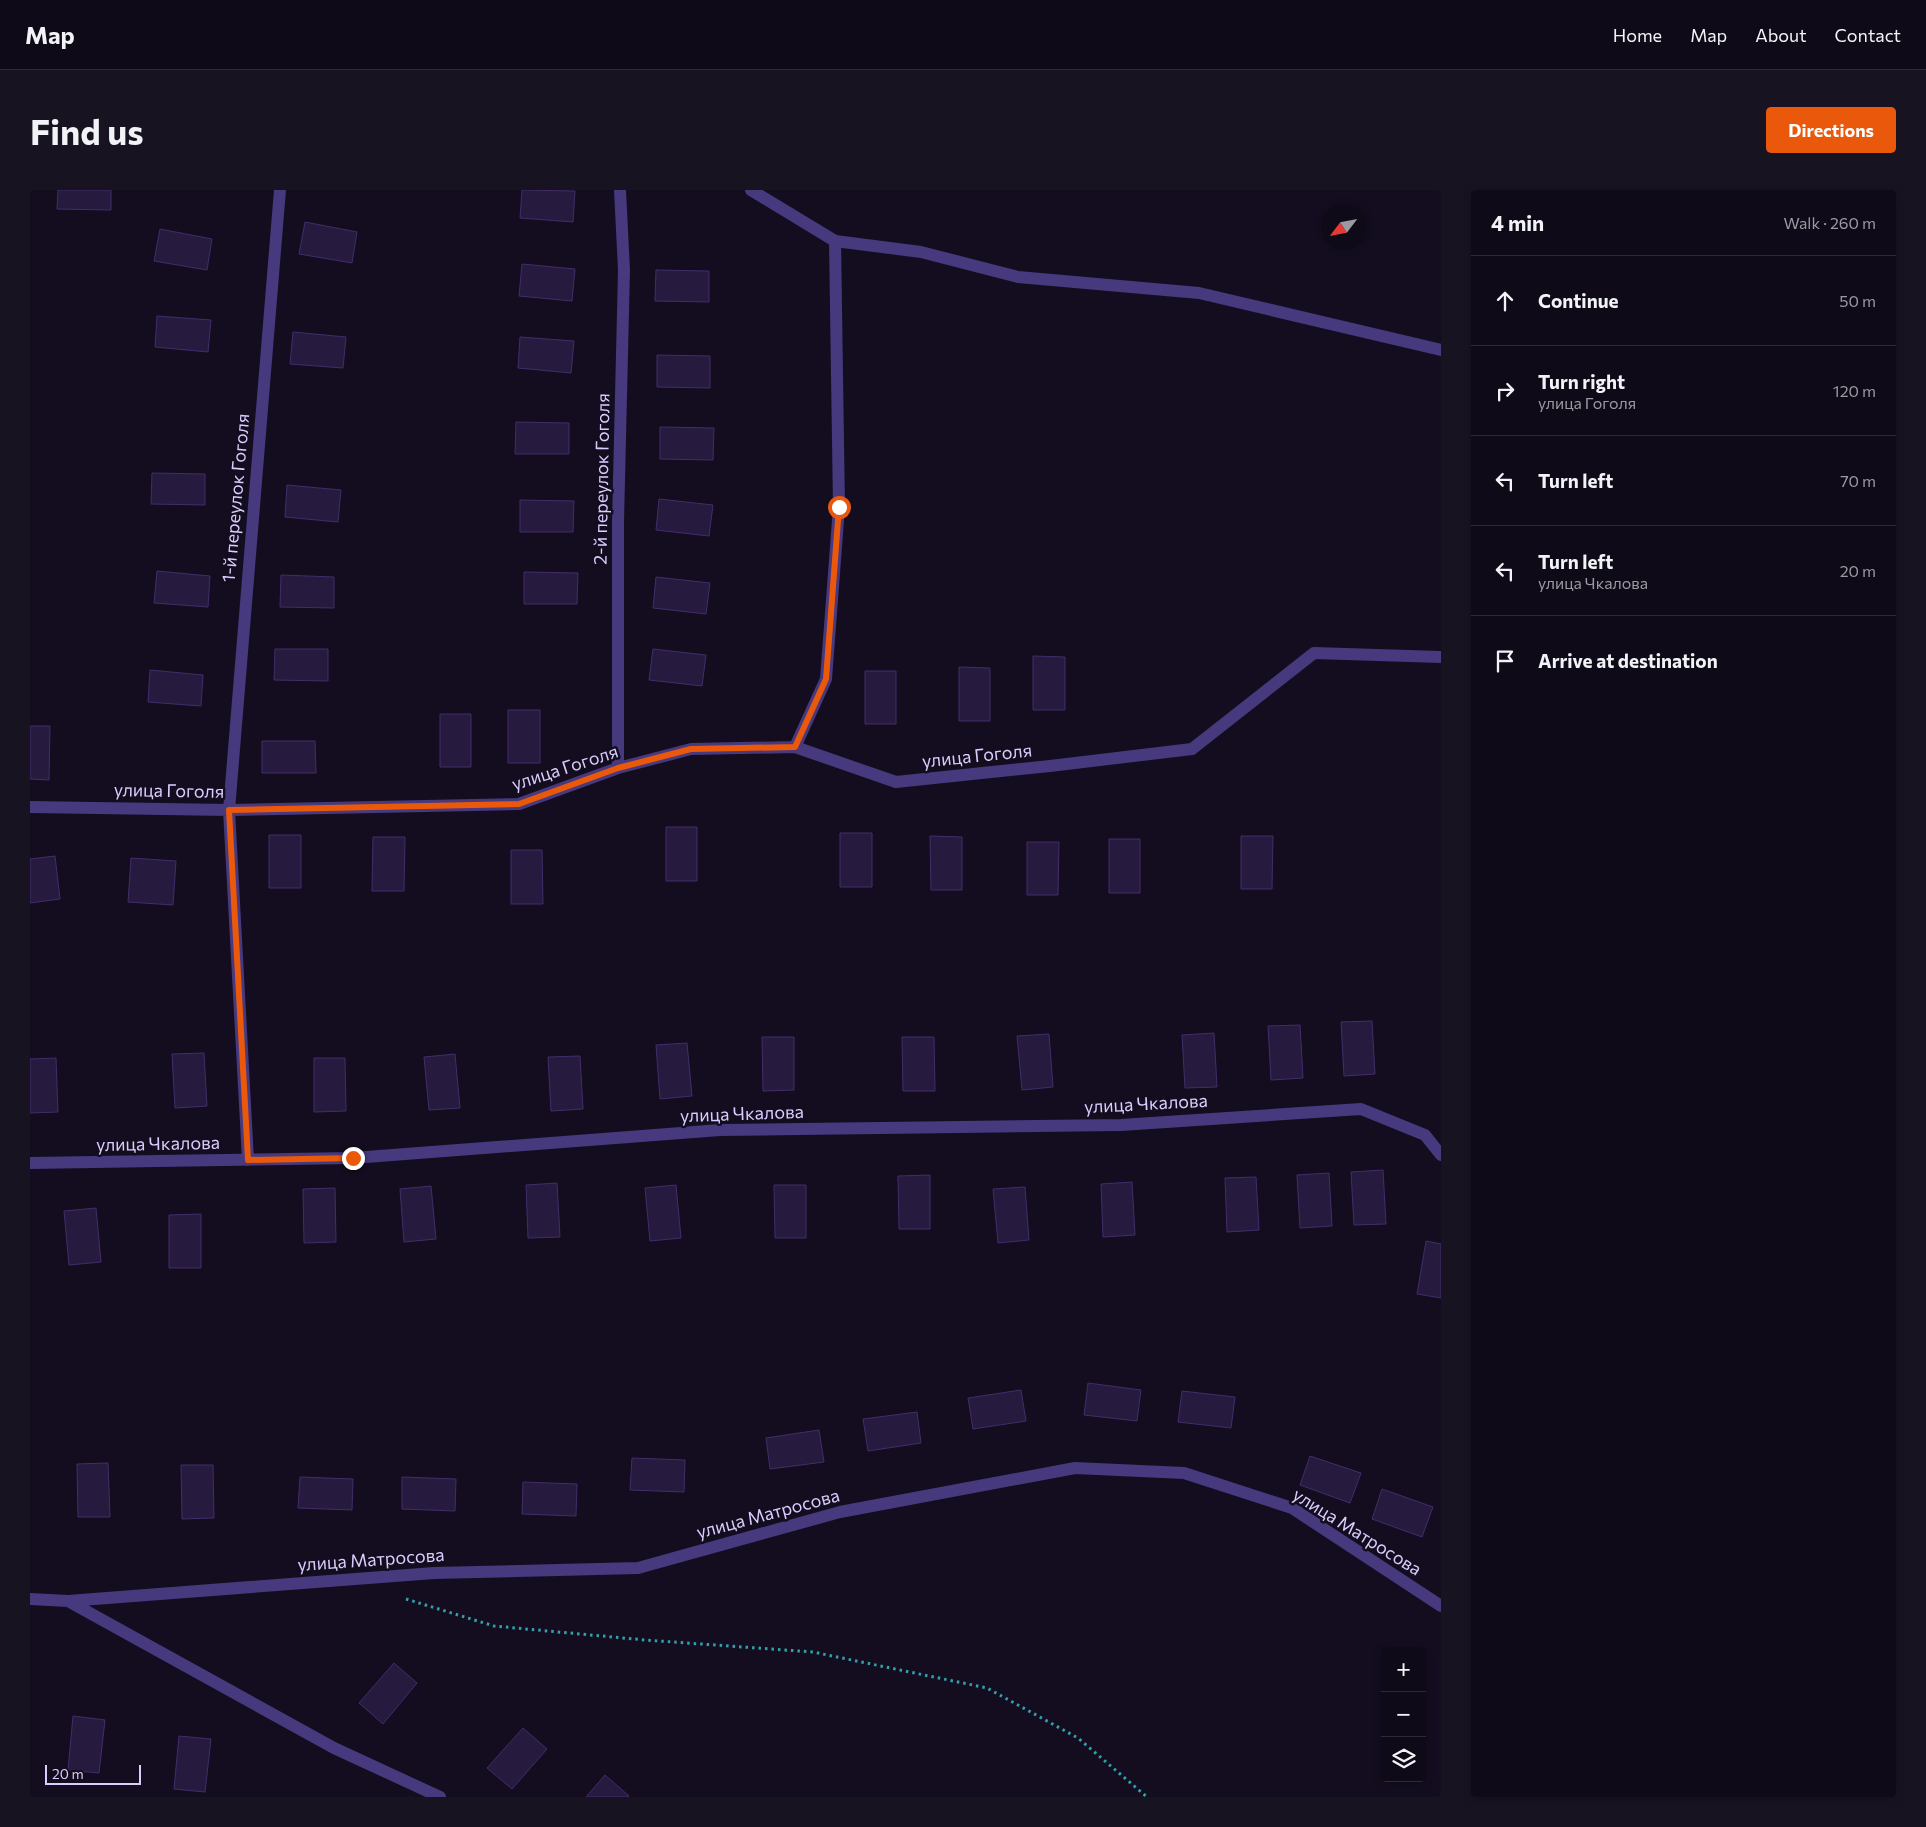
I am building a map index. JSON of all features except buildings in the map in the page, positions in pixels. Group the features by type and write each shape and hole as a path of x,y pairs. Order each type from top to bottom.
{"street":[{"name":"1-й переулок Гоголя","path":"248,1160 229,810 280,190"},
{"name":"2-й переулок Гоголя","path":"618,768 618,522 624,270 620,190"},
{"path":"751,190 835,241 921,252 1018,276 1198,293 1441,350"},
{"path":"795,747 826,679 827,669 839,507 835,241"},
{"name":"улица Гоголя","path":"30,807 229,810 519,804 618,768 691,749 795,747 896,782 1050,766 1192,749 1314,653 1441,657"},
{"name":"улица Чкалова","path":"30,1163 353,1158 720,1130 1121,1125 1361,1109 1425,1135 1441,1155"},
{"name":"улица Матросова","path":"30,1600 68,1601 434,1573 638,1568 840,1512 1075,1468 1184,1473 1292,1508 1441,1606"},
{"name":"улица Матросова","path":"68,1601 334,1748 440,1797"}],"path":[{"path":"403,1599 494,1626 644,1640 813,1652 987,1688 1078,1738 1147,1797"}],"route":[{"path":"353,1158 248,1160 229,810 519,804 618,768 691,749 795,747 826,679 839,507"}]}
